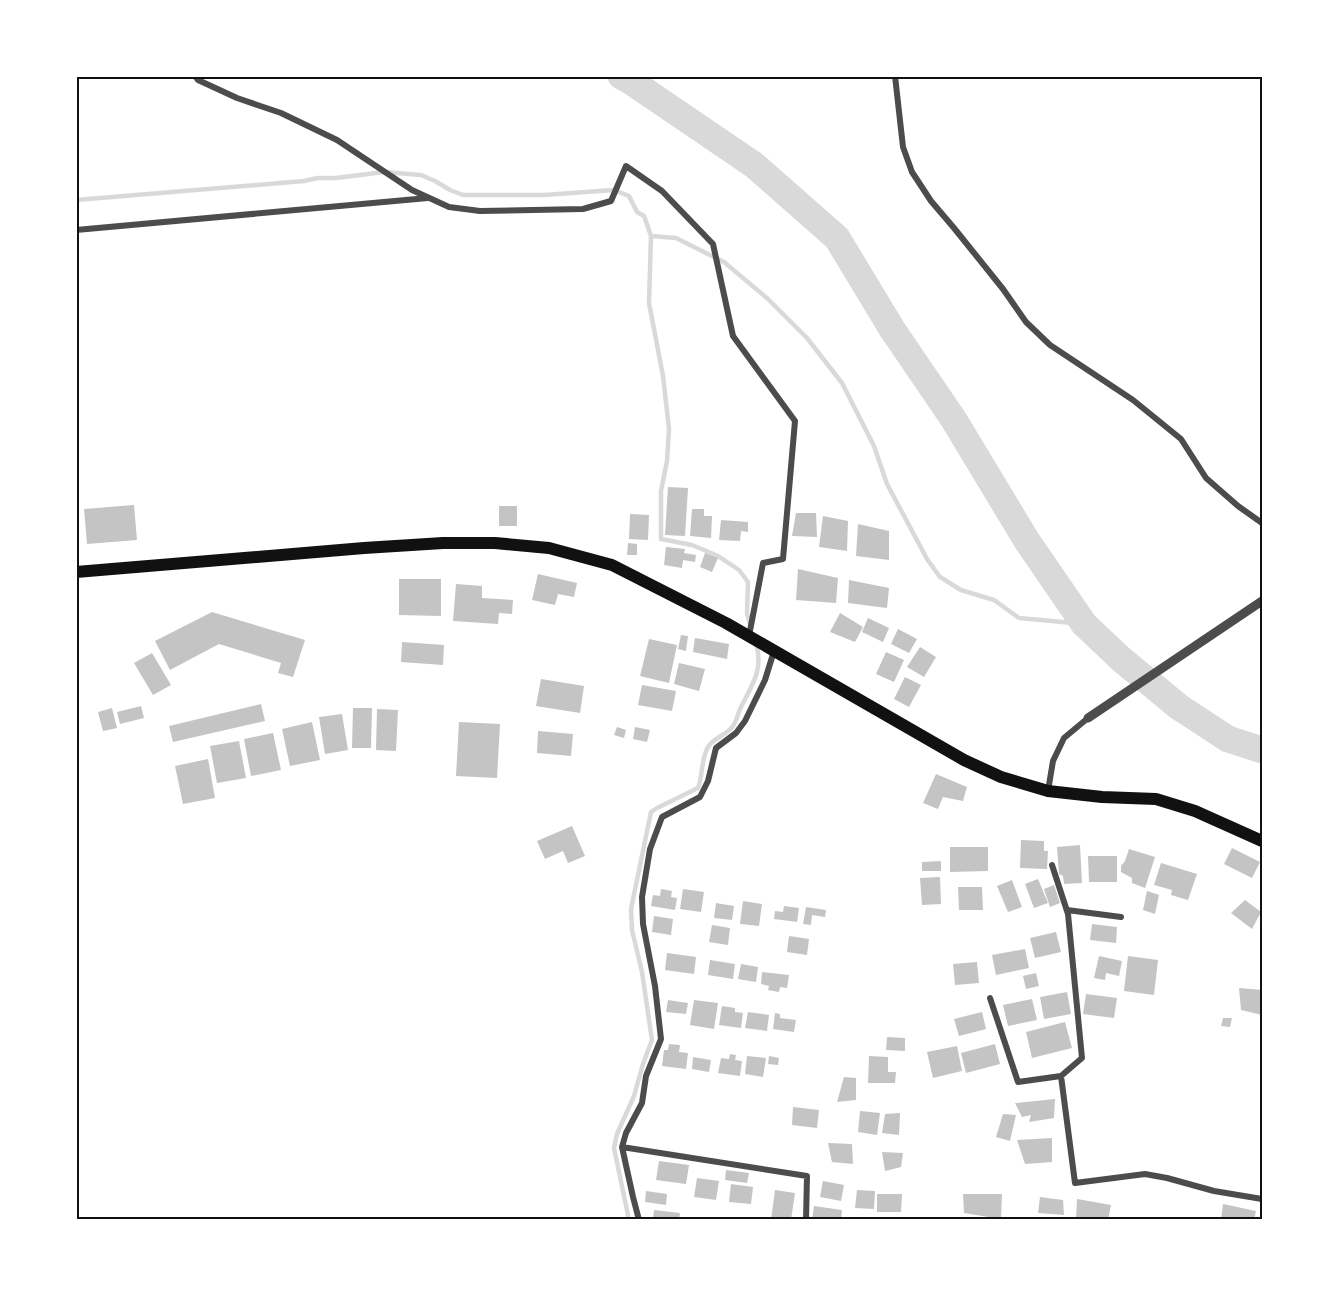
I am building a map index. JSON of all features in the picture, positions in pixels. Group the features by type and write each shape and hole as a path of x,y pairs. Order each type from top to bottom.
{"main road":[{"path":"76,572 443,543 495,543 549,548 612,565 726,623 964,760 1001,777 1048,791 1102,797 1156,799 1195,811 1263,841"}],"street":[{"path":"195,76 198,80 217,89 280,113 337,140 412,190 449,207 480,211 583,209 611,201 626,166 662,191 713,244 733,336 795,422 783,559 763,563 748,636"},
{"path":"894,76 903,147 912,172 931,201 1003,289 1026,322 1050,345 1133,400 1181,439 1206,478 1238,506 1263,523"},
{"path":"76,230 429,198"},
{"path":"1048,791 1053,761 1064,738 1088,718 1263,601"},
{"path":"639,1220 622,1147 626,1133 642,1103 646,1076 661,1039 655,986 643,924 642,897 651,849 662,817 700,797 708,781 717,748 736,733 745,721 765,680 774,651"},
{"path":"990,998 1018,1082 1061,1076 1082,1058 1067,910 1052,865"},
{"path":"1067,910 1121,917"},
{"path":"1061,1076 1075,1183 1145,1174 1214,1191 1263,1199"},
{"path":"622,1147 807,1176 806,1220"}],"building":[{"path":"668,487 688,488 685,536 665,535"},
{"path":"134,505 137,540 87,544 84,509"},
{"path":"499,506 517,506 517,526 499,526"},
{"path":"692,509 704,509 704,516 712,516 711,538 690,536"},
{"path":"796,513 816,513 817,537 792,536"},
{"path":"630,514 649,515 648,540 629,539"},
{"path":"823,516 848,521 847,551 819,547"},
{"path":"721,520 748,522 748,532 741,531 740,541 719,540"},
{"path":"858,524 889,531 889,560 856,556"},
{"path":"628,543 637,544 637,555 627,555"},
{"path":"666,547 685,549 684,553 696,555 695,562 683,560 682,568 664,565"},
{"path":"705,553 718,558 712,572 700,567"},
{"path":"798,569 838,578 836,603 796,600"},
{"path":"538,574 577,583 574,597 558,594 555,605 532,600"},
{"path":"399,579 441,579 441,616 399,615"},
{"path":"849,580 889,588 887,608 848,603"},
{"path":"456,584 482,586 482,598 513,600 512,614 499,613 498,624 453,621"},
{"path":"212,612 305,640 293,677 278,673 281,663 219,644 170,670 155,641"},
{"path":"840,613 863,627 855,642 830,632"},
{"path":"868,618 889,628 883,642 862,632"},
{"path":"898,629 917,639 909,653 891,644"},
{"path":"681,635 688,636 686,651 678,649"},
{"path":"695,638 729,644 727,659 693,652"},
{"path":"649,639 677,645 669,683 640,676"},
{"path":"402,642 444,645 443,665 401,662"},
{"path":"920,647 936,657 924,677 907,667"},
{"path":"886,652 904,660 894,682 876,674"},
{"path":"152,653 171,685 153,695 134,663"},
{"path":"679,663 705,669 699,691 674,684"},
{"path":"905,677 921,685 909,707 894,699"},
{"path":"541,679 584,686 580,713 536,706"},
{"path":"642,685 676,691 672,711 638,705"},
{"path":"261,704 265,721 173,742 169,726"},
{"path":"141,706 144,718 120,724 117,712"},
{"path":"112,708 117,728 103,731 98,712"},
{"path":"353,708 372,708 371,748 352,748"},
{"path":"377,709 398,710 396,751 376,750"},
{"path":"342,714 348,750 325,754 319,717"},
{"path":"312,722 320,760 290,766 282,729"},
{"path":"459,722 500,724 497,778 456,776"},
{"path":"617,727 626,730 624,738 614,735"},
{"path":"635,727 650,730 647,742 633,739"},
{"path":"538,731 573,734 571,756 537,753"},
{"path":"273,733 281,770 251,776 244,739"},
{"path":"239,741 246,778 217,783 210,746"},
{"path":"208,759 215,798 183,804 175,766"},
{"path":"936,774 967,787 963,801 943,797 938,809 923,803"},
{"path":"572,826 585,856 568,863 563,851 545,859 537,841"},
{"path":"1021,840 1044,841 1044,851 1048,851 1047,869 1020,868"},
{"path":"1080,845 1082,883 1064,884 1063,876 1059,874 1057,847"},
{"path":"950,847 988,847 988,871 950,872"},
{"path":"1232,848 1260,862 1252,878 1224,864"},
{"path":"1129,849 1155,857 1145,888 1132,883 1132,878 1121,872 1121,866"},
{"path":"1088,856 1117,856 1117,882 1089,882"},
{"path":"941,861 941,871 922,871 922,862"},
{"path":"1161,863 1197,874 1188,900 1171,895 1172,890 1154,885"},
{"path":"940,877 941,904 922,905 920,878"},
{"path":"1038,879 1048,903 1034,908 1025,884"},
{"path":"1012,880 1022,907 1008,912 997,886"},
{"path":"1054,885 1060,903 1050,907 1044,889"},
{"path":"958,887 982,887 983,910 959,910"},
{"path":"661,889 672,891 671,897 677,898 675,910 651,906 653,895 660,896"},
{"path":"683,889 704,892 701,912 680,909"},
{"path":"1147,891 1159,895 1155,914 1143,910"},
{"path":"1245,900 1261,912 1252,929 1231,913"},
{"path":"743,901 762,904 759,926 740,924"},
{"path":"716,903 734,906 732,920 714,918"},
{"path":"784,906 799,908 797,922 774,919 775,911 783,912"},
{"path":"806,907 826,910 825,917 812,915 811,925 803,924"},
{"path":"654,916 673,919 671,935 652,932"},
{"path":"1092,924 1117,927 1116,943 1090,940"},
{"path":"712,925 730,928 728,945 709,942"},
{"path":"1056,932 1061,952 1035,958 1030,938"},
{"path":"789,936 809,939 807,955 787,952"},
{"path":"1025,949 1029,968 996,975 992,955"},
{"path":"667,953 696,957 694,974 665,970"},
{"path":"1099,956 1122,961 1119,976 1106,973 1105,980 1094,978"},
{"path":"1128,956 1158,960 1154,995 1124,991"},
{"path":"710,960 735,964 733,979 708,975"},
{"path":"977,962 979,983 955,985 953,964"},
{"path":"741,964 758,967 756,982 738,979"},
{"path":"762,972 789,975 787,988 780,987 779,992 768,990 769,986 761,984"},
{"path":"1036,973 1039,986 1026,989 1023,976"},
{"path":"1239,988 1262,990 1262,1015 1241,1010"},
{"path":"1067,992 1071,1014 1044,1019 1040,997"},
{"path":"1086,994 1117,998 1114,1018 1083,1014"},
{"path":"1032,999 1037,1020 1008,1026 1003,1005"},
{"path":"668,1000 688,1003 686,1014 666,1012"},
{"path":"694,1000 718,1003 714,1029 690,1025"},
{"path":"722,1006 735,1008 735,1012 743,1013 741,1028 719,1025"},
{"path":"748,1012 769,1015 767,1031 745,1028"},
{"path":"982,1012 986,1029 959,1036 954,1019"},
{"path":"775,1013 780,1014 780,1018 796,1020 794,1032 773,1029"},
{"path":"1223,1018 1232,1018 1230,1027 1221,1026"},
{"path":"1065,1022 1072,1048 1032,1058 1026,1032"},
{"path":"887,1037 905,1038 905,1051 886,1050"},
{"path":"669,1044 680,1045 679,1052 688,1053 686,1069 662,1066 664,1050 668,1050"},
{"path":"995,1044 1000,1064 966,1073 961,1053"},
{"path":"957,1046 962,1071 933,1078 927,1052"},
{"path":"730,1054 736,1055 735,1060 742,1061 740,1076 718,1073 721,1058 729,1059"},
{"path":"747,1056 766,1058 763,1077 745,1074"},
{"path":"769,1056 779,1058 778,1065 768,1064"},
{"path":"869,1056 888,1057 888,1072 896,1072 895,1083 868,1083"},
{"path":"693,1057 711,1060 709,1072 692,1069"},
{"path":"844,1077 856,1078 856,1100 837,1102"},
{"path":"1055,1099 1054,1118 1029,1122 1031,1115 1022,1117 1015,1103"},
{"path":"793,1107 819,1110 817,1128 792,1125"},
{"path":"860,1111 880,1113 877,1135 858,1132"},
{"path":"900,1113 899,1135 882,1133 885,1114"},
{"path":"1003,1114 1016,1115 1010,1141 996,1137"},
{"path":"1052,1138 1052,1162 1025,1164 1017,1140"},
{"path":"828,1143 852,1144 853,1164 832,1162"},
{"path":"882,1152 903,1153 901,1167 885,1171"},
{"path":"659,1161 689,1165 686,1184 656,1180"},
{"path":"726,1170 749,1173 747,1183 725,1180"},
{"path":"697,1178 719,1181 716,1200 694,1197"},
{"path":"823,1181 844,1185 841,1201 820,1197"},
{"path":"731,1184 753,1187 751,1204 729,1202"},
{"path":"775,1190 795,1193 791,1220 771,1220"},
{"path":"857,1190 875,1191 874,1209 855,1208"},
{"path":"646,1191 667,1194 666,1205 645,1202"},
{"path":"877,1194 902,1194 901,1212 877,1212"},
{"path":"963,1194 1002,1194 1001,1219 964,1213"},
{"path":"1040,1197 1063,1200 1064,1215 1038,1213"},
{"path":"1077,1199 1111,1205 1108,1220 1076,1220"},
{"path":"1223,1204 1256,1211 1254,1220 1221,1220"},
{"path":"814,1206 842,1210 841,1220 812,1220"},
{"path":"654,1210 680,1213 679,1220 653,1220"}],"waterway":[{"path":"621,76 754,165 837,238 892,329 954,420 1027,541 1084,624 1121,659 1179,707 1228,739 1262,750"},
{"path":"76,200 384,172 421,175 463,195 544,195 614,190 629,196 637,212 644,216 651,236 649,303 663,376 669,429 667,461 661,491 661,539 692,545 718,556 739,570 748,582 747,613 750,624"},
{"path":"651,236 676,238 724,262 768,299 807,338 842,383 874,446 887,484 927,559 940,577 961,590 994,600 1019,618 1084,624"},
{"path":"629,1220 614,1148 617,1134 634,1096 652,1040 642,972 632,930 631,909 651,812 698,788 708,747 733,726 756,677 759,661 756,643"}]}
